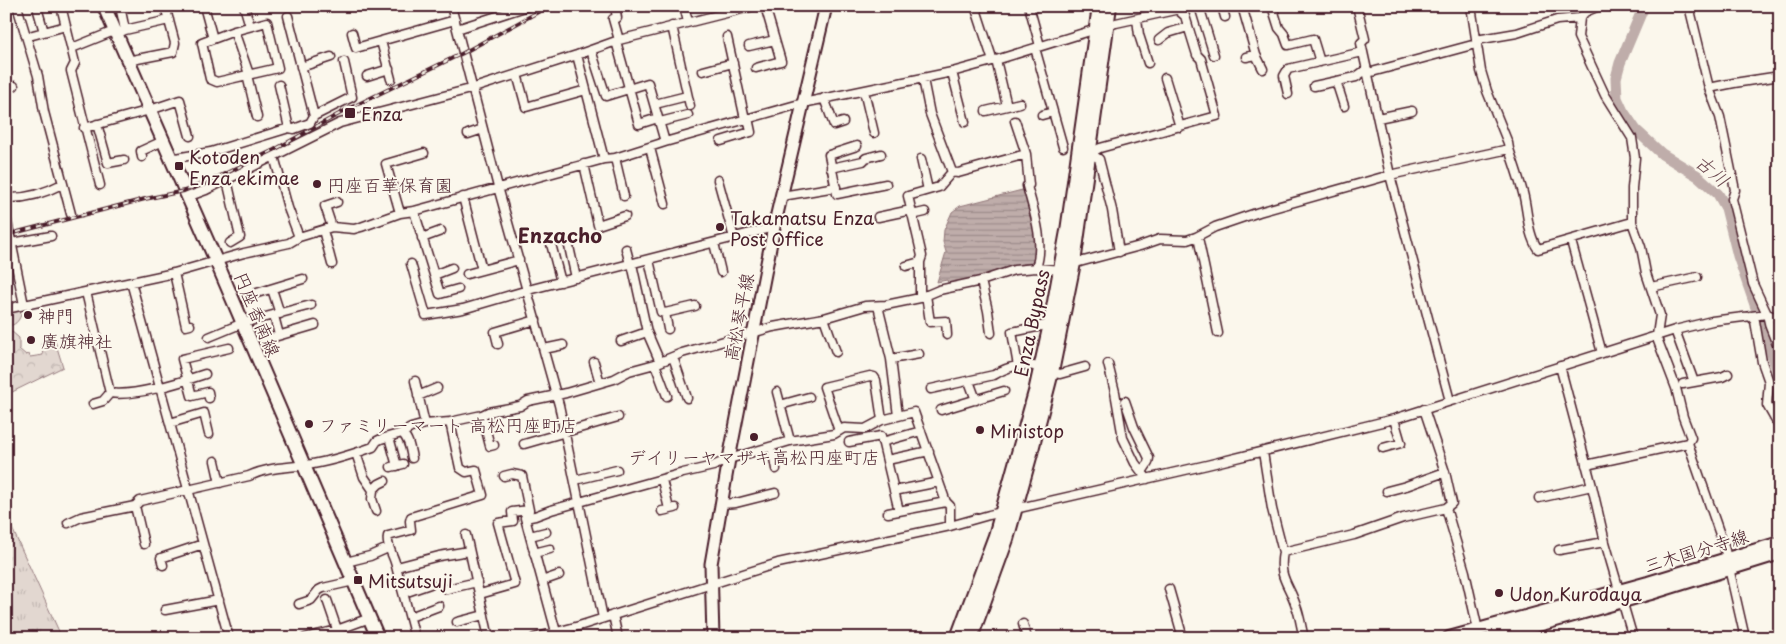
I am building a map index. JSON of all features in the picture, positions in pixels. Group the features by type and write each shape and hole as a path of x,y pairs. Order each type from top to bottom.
{"highway":[{"name":"Enza Bypass","path":"1100,6 1102,27"},
{"name":"Enza Bypass","path":"970,638 1006,539 1009,510 1073,262 1085,152 1102,27 1110,6"},
{"name":"Enza Bypass","path":"1046,370 1051,324 1085,152"},
{"name":"Enza Bypass","path":"958,638 996,536 1009,510"}],"main road":[{"name":"円座香南線","path":"104,6 118,32 127,61 243,323 378,638"},
{"name":"高松琴平線","path":"714,638 713,551 721,504 752,332 774,227 826,6"},
{"name":"三木国分寺線","path":"1728,564 1780,543"},
{"name":"三木国分寺線","path":"1449,638 1620,596 1728,564 1780,553"},
{"name":"三木国分寺線","path":"1492,638 1527,633 1620,596"}],"street":[{"path":"17,6 38,76 44,112 71,214"},
{"path":"61,6 75,63 71,72 100,185"},
{"path":"118,32 120,6"},
{"path":"127,61 173,52 175,43 165,6"},
{"path":"204,6 212,39"},
{"path":"244,6 250,26"},
{"path":"452,6 498,188 528,290 566,433 603,618"},
{"path":"457,29 528,6"},
{"path":"615,6 617,18 613,19 617,40 638,124 688,115"},
{"path":"684,6 688,22"},
{"path":"188,197 227,180 340,124 474,88 592,50 617,40 754,6"},
{"path":"756,68 781,61 765,6"},
{"path":"975,6 995,61 1007,106"},
{"path":"1029,6 1053,112 1063,147"},
{"path":"6,309 174,272 289,242 332,227 361,228 400,213 414,211 584,164 615,158 746,118 824,98 952,72 995,61 1163,10 1178,10 1192,6"},
{"path":"1199,6 1214,55"},
{"path":"1222,6 1225,17"},
{"path":"1242,6 1262,69"},
{"path":"1272,6 1279,28 1284,34 1288,45 1314,39 1320,62"},
{"path":"1357,6 1365,39 1360,43 1368,71 1390,175 1450,401"},
{"path":"1470,6 1487,91 1508,143 1524,194 1535,245 1538,249 1632,222"},
{"path":"1586,465 1688,443 1691,438 1657,335 1660,315 1632,222 1632,188 1636,158 1632,138 1605,95 1578,37 1580,18 1585,12 1599,6"},
{"path":"1689,6 1709,88 1720,117 1735,190 1732,199 1753,284 1780,352"},
{"path":"1085,152 1217,116 1201,59 1197,55 1185,16 1178,10"},
{"path":"38,11 44,32"},
{"path":"288,16 314,116"},
{"path":"1314,86 1356,77 1368,71 1517,33 1556,20 1580,18"},
{"path":"1137,19 1139,35 1148,63"},
{"path":"72,48 118,32 169,20"},
{"path":"352,33 356,48 455,20"},
{"path":"268,22 278,68 217,82 210,79 202,43 234,31 268,22"},
{"path":"29,36 66,26"},
{"path":"672,26 690,106"},
{"path":"1159,40 1168,34 1188,28"},
{"path":"234,31 248,75 257,117"},
{"path":"721,140 751,132 746,118 728,37"},
{"path":"749,46 774,40"},
{"path":"381,41 391,79"},
{"path":"592,50 606,96 648,83 665,142"},
{"path":"1288,94 1284,76 1288,69 1363,52"},
{"path":"1246,58 1256,54"},
{"path":"577,55 604,159"},
{"path":"301,67 331,57"},
{"path":"170,158 211,152 310,123 314,116 352,97 344,62"},
{"path":"703,70 733,63"},
{"path":"367,76 388,69"},
{"path":"952,72 964,122"},
{"path":"517,74 526,108 586,90"},
{"path":"1709,88 1734,82 1780,76"},
{"path":"1165,78 1180,127"},
{"path":"923,79 930,114 952,172"},
{"path":"1336,80 1344,106"},
{"path":"279,85 288,128"},
{"path":"864,91 874,133"},
{"path":"655,104 687,96"},
{"path":"824,98 834,125 843,122"},
{"path":"84,128 180,100 190,136"},
{"path":"986,111 1020,103"},
{"path":"1378,118 1412,111"},
{"path":"1042,115 1053,112"},
{"path":"1015,121 1026,154 1029,185 1027,186 1039,234 1040,258 1036,268"},
{"path":"97,124 108,163 124,160"},
{"path":"468,134 483,129"},
{"path":"142,157 141,151 163,141"},
{"path":"857,146 828,155 837,194 886,184"},
{"path":"650,148 666,204"},
{"path":"68,523 81,516 135,506 140,501 249,476 266,469 304,466 330,461 373,447 376,441 402,433 411,428 425,424 450,422 520,406 528,401 600,383 673,356 752,332 790,323 824,318 865,306 878,306 923,296 939,290 981,281 1014,270 1036,268 1062,271 1073,262 1119,252 1160,239 1186,240 1215,227 1259,212 1390,175 1509,149"},
{"path":"1085,152 1099,159 1112,210 1119,252"},
{"path":"400,213 386,164 424,153"},
{"path":"832,168 863,161 866,158 881,154"},
{"path":"952,172 958,173 1026,154"},
{"path":"274,156 299,237"},
{"path":"615,158 624,196"},
{"path":"921,159 928,190"},
{"path":"584,164 598,225 625,216"},
{"path":"947,335 946,321 930,322 923,296 920,262 922,256 908,196 940,187 952,172"},
{"path":"227,180 240,237 230,243"},
{"path":"718,180 734,238"},
{"path":"6,198 35,195 62,184"},
{"path":"782,196 836,187"},
{"path":"463,197 482,270"},
{"path":"332,227 325,206 337,202"},
{"path":"414,211 440,294 458,289"},
{"path":"878,217 925,212"},
{"path":"6,216 24,305"},
{"path":"411,264 426,315 463,309 528,290 774,227"},
{"path":"322,230 332,264"},
{"path":"422,238 442,231"},
{"path":"12,243 51,236"},
{"path":"1196,237 1199,242 1218,333"},
{"path":"1571,241 1602,353"},
{"path":"568,242 576,278"},
{"path":"714,243 721,272"},
{"path":"551,244 560,282"},
{"path":"626,249 647,332 667,396"},
{"path":"467,274 519,260"},
{"path":"649,260 668,329"},
{"path":"906,266 920,262"},
{"path":"434,275 452,268"},
{"path":"174,272 186,326 190,325"},
{"path":"1651,287 1697,277"},
{"path":"257,293 304,279"},
{"path":"981,281 988,310 990,333"},
{"path":"131,282 229,638"},
{"path":"272,289 279,335"},
{"path":"86,292 110,393"},
{"path":"217,350 211,336 224,329 311,305"},
{"path":"878,306 891,359 898,416"},
{"path":"665,313 691,310"},
{"path":"534,638 778,563 950,526 1144,475 1262,452 1394,419 1675,330 1712,321 1765,314 1780,319"},
{"path":"1752,316 1755,321 1762,362 1770,382 1767,405 1780,428"},
{"path":"824,318 836,352"},
{"path":"498,344 495,332 536,320"},
{"path":"1018,366 1012,332 1051,324"},
{"path":"264,340 315,325"},
{"path":"1675,330 1694,382"},
{"path":"621,340 647,332"},
{"path":"544,349 563,345"},
{"path":"209,398 208,392 192,396 182,359 229,348"},
{"path":"891,359 919,354"},
{"path":"673,356 686,398"},
{"path":"594,362 600,383"},
{"path":"1108,364 1123,438 1135,463 1144,475"},
{"path":"931,389 994,376 1002,371 1018,366 1032,365 1060,374 1085,367"},
{"path":"1560,366 1605,542 1634,638"},
{"path":"93,404 103,401 110,393 126,393 160,387 205,374"},
{"path":"1683,384 1722,377 1728,374"},
{"path":"839,431 824,387 870,376 874,377 882,420"},
{"path":"415,381 425,424"},
{"path":"969,381 976,400"},
{"path":"418,396 437,388"},
{"path":"941,410 1004,391"},
{"path":"777,392 790,441"},
{"path":"780,405 809,397"},
{"path":"1125,400 1134,426 1149,458 1144,475"},
{"path":"1283,552 1354,535 1403,518 1446,508 1452,503 1446,472 1424,409"},
{"path":"556,632 525,518 713,466 729,459 772,448 790,441 834,434 844,428 865,430 882,420 914,412 946,502 950,506 950,526"},
{"path":"170,423 204,413 209,434"},
{"path":"482,415 490,446 494,445"},
{"path":"524,444 618,417"},
{"path":"1383,448 1401,443 1394,419"},
{"path":"415,638 397,567 392,552 388,548 388,536 411,530 411,517 483,495 476,470 466,472 460,468 450,422"},
{"path":"882,442 922,431"},
{"path":"402,433 410,446 412,458"},
{"path":"389,436 397,466"},
{"path":"849,442 881,436 899,511"},
{"path":"1688,443 1724,546 1746,638"},
{"path":"772,448 776,469"},
{"path":"886,460 928,452"},
{"path":"1262,452 1272,509 1283,552 1280,565 1281,574 1296,607 1304,638"},
{"path":"356,453 364,477 373,490"},
{"path":"215,461 220,483"},
{"path":"576,480 617,470"},
{"path":"1387,491 1446,472"},
{"path":"480,594 515,584 498,523 513,520 512,512 529,510 522,476 512,474 504,476"},
{"path":"662,480 669,509"},
{"path":"376,511 372,499 373,490 385,481"},
{"path":"894,491 939,482"},
{"path":"1539,498 1592,486"},
{"path":"721,504 736,503 775,493"},
{"path":"888,513 946,502"},
{"path":"135,506 144,544"},
{"path":"1446,508 1465,572 1478,630"},
{"path":"530,536 546,532"},
{"path":"466,535 489,638"},
{"path":"1559,550 1605,542"},
{"path":"163,565 161,558 203,544"},
{"path":"346,562 370,556 388,548"},
{"path":"534,553 550,549"},
{"path":"397,567 439,556 470,551"},
{"path":"542,581 559,575"},
{"path":"299,604 311,600 323,588 354,581"},
{"path":"447,589 477,582"},
{"path":"404,593 430,584"},
{"path":"1169,589 1184,638"},
{"path":"164,610 219,600"},
{"path":"327,600 338,634"},
{"path":"410,617 439,606"},
{"path":"613,615 618,638"},
{"path":"457,622 484,616"},
{"path":"304,638 338,634 370,618"},
{"path":"1023,624 1027,638"}],"green space":[{"path":"20,309 21,315 19,320 8,326 19,338 19,349 26,355 29,354 30,357 43,355 41,344 55,341 63,367 6,395 6,314"},
{"path":"1760,343 1763,343 1777,374 1779,417 1775,417 1769,405"},
{"path":"6,515 62,638 6,638"}],"shaded area":[{"path":"1026,189 1037,237 1037,246 1032,263 1013,266 971,279 948,283 947,280 937,282 946,252 943,242 944,230 952,212 960,206"}],"waterway":[{"name":"古川","path":"1644,6 1620,63 1616,78 1617,98 1636,130 1662,154 1698,176 1718,194 1726,208 1738,256 1777,368 1780,383"}],"railway":[{"path":"6,235 145,199 184,191 216,178 274,150 348,109 463,53 549,6"}],"place":[{"name":"Enza","path":"350,113"},
{"name":"Kotoden Enza ekimae","path":"179,166"},
{"name":"円座百華保育園","path":"317,184"},
{"name":"Takamatsu Enza Post Office","path":"720,227"},
{"name":"神門","path":"28,315"},
{"name":"廣旗神社","path":"31,340"},
{"name":"ファミリーマート 高松円座町店","path":"309,424"},
{"name":"Ministop","path":"980,430"},
{"name":"デイリーヤマザキ高松円座町店","path":"754,437"},
{"name":"Mitsutsuji","path":"358,580"},
{"name":"Udon Kurodaya","path":"1499,593"}],"district":[{"name":"Enzacho","path":"560,235"}]}
